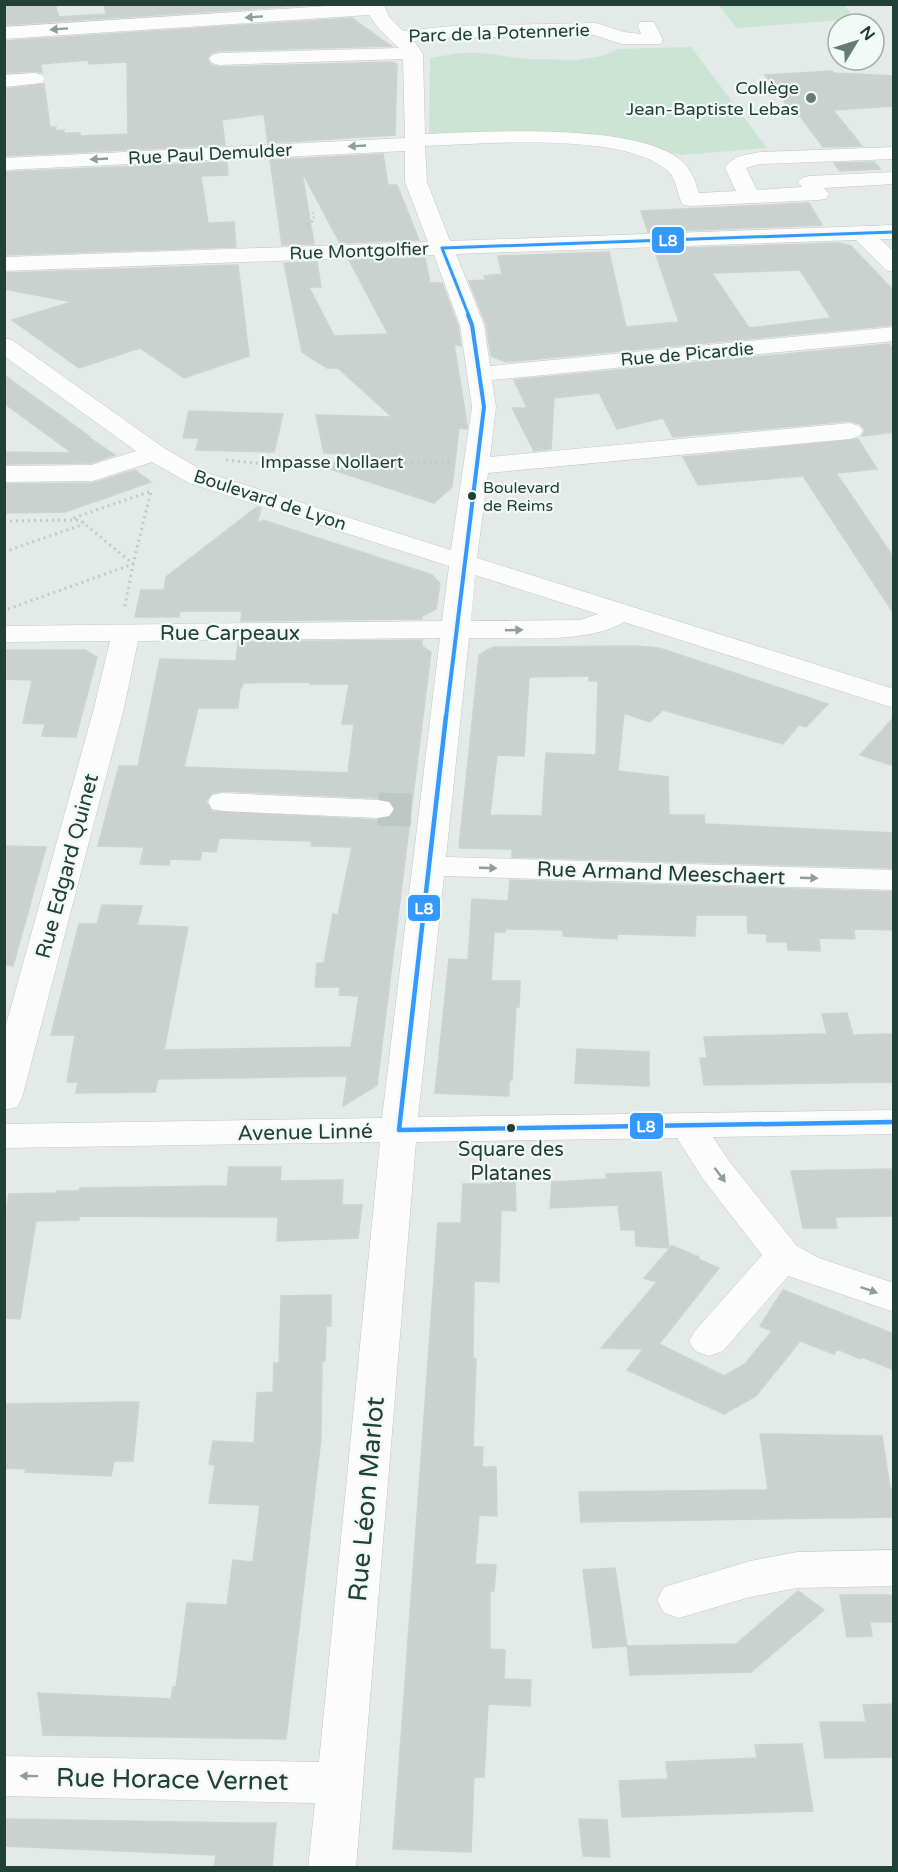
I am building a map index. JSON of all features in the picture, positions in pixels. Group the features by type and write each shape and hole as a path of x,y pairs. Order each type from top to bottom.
{"street":[{"path":"151,4 157,23"},
{"path":"4,33 375,7 379,16 412,53"},
{"name":"Parc de la Potennerie","path":"399,37 452,32 596,29 622,39 654,40 647,26"},
{"path":"219,59 412,53"},
{"name":"Rue Léon Marlot","path":"332,1868 399,1130 429,866 424,810 456,631 484,407 481,374 472,325 416,182 412,53"},
{"path":"4,81 35,79"},
{"path":"415,142 595,140 642,149 678,168 691,200 750,196 837,217"},
{"name":"Rue Paul Demulder","path":"4,164 415,142"},
{"path":"750,196 735,168 740,162 760,158 894,153"},
{"path":"894,178 808,182 837,217 894,265"},
{"name":"Rue Montgolfier","path":"4,264 442,248 837,217 894,232"},
{"name":"Rue de Picardie","path":"481,374 894,334"},
{"name":"Boulevard de Lyon","path":"4,345 156,453 190,474 463,563"},
{"path":"477,464 850,431"},
{"path":"4,474 93,473 156,453"},
{"path":"463,563 894,699"},
{"path":"456,631 587,627 603,623 620,613"},
{"name":"Rue Carpeaux","path":"4,634 125,622 456,631"},
{"name":"Rue Edgard Quinet","path":"4,1098 109,708 125,622"},
{"path":"223,802 378,808"},
{"name":"Rue Armand Meeschaert","path":"429,866 894,880"},
{"name":"Avenue Linné","path":"4,1136 894,1122"},
{"path":"688,1126 716,1170 784,1256 805,1268 894,1298"},
{"path":"709,1341 784,1256"},
{"path":"679,1600 750,1579 797,1570 894,1568"},
{"name":"Rue Horace Vernet","path":"4,1776 340,1783"}],"path":[{"path":"309,230 308,224 314,220 314,212"},
{"name":"Impasse Nollaert","path":"190,474 220,460 266,464 477,464"},
{"path":"66,520 151,491 133,564 125,622"},
{"path":"4,521 80,520 133,564"},
{"path":"4,552 84,524"},
{"path":"4,610 133,564"}],"green space":[{"path":"718,5 844,5 850,12 826,12 826,21 737,28"},
{"path":"691,47 767,148 681,155 612,139 429,137 430,58 460,53 480,53 528,59 577,60 602,56 618,49"}],"building":[{"path":"4,4 55,4 59,17 106,14 104,4 311,5 4,25"},
{"path":"352,18 391,46 219,51 211,53 207,59 211,65 219,67 392,62 397,64 395,135 268,143 264,114 222,120 225,145 4,156 4,89 44,84 50,127 56,127 55,131 80,133 80,136 128,134 127,62 89,64 88,60 41,64 42,73 35,71 4,73 4,41"},
{"path":"826,71 894,76 894,106 833,110 862,146 823,147 797,112 792,112 765,75"},
{"path":"383,154 388,185 397,185 419,240 340,243 302,172 314,244 282,245 270,160"},
{"path":"227,162 228,175 201,176 208,223 234,222 236,247 4,255 4,172"},
{"path":"874,162 880,169 840,171 834,163"},
{"path":"809,203 822,225 648,232 641,211"},
{"path":"839,243 851,246 894,291 894,325 506,362 491,356 486,324 469,281 486,280 484,276 502,274 498,256 609,252 626,327 679,322 654,249","holes":["800,270 831,318 749,328 712,273"]},
{"path":"425,258 430,283 442,283 458,326 461,346 454,344 467,424 467,429 459,428 452,487 434,503 330,469 351,454 324,453 316,415 392,417 338,368 327,368 302,352 284,263 317,262 321,287 309,287 334,336 388,334 349,260"},
{"path":"238,265 249,356 184,378 140,348 79,368 12,320 72,302 4,289 4,273"},
{"path":"889,344 894,350 894,432 862,436 865,430 860,424 850,421 673,437 663,418 617,429 599,393 554,398 551,449 534,451 512,408 527,408 514,380"},
{"path":"4,375 115,455 91,463 4,464 4,452 72,453 4,403"},
{"path":"189,411 283,414 274,452 196,450 199,438 183,438"},
{"path":"858,439 877,469 836,473 894,558 894,614 803,476 698,485 683,457"},
{"path":"135,470 151,482 65,512 4,513 4,484 93,483"},
{"path":"257,507 261,508 257,524 263,520 432,575 440,584 436,609 422,616 422,619 241,621 242,611 180,611 179,617 135,617 141,590 164,590 166,577"},
{"path":"422,640 422,646 431,652 377,1085 343,1106 347,1076 158,1079 155,1092 76,1093 78,1082 67,1082 75,1035 51,1035 79,924 97,924 102,905 142,906 137,925 188,927 164,1050 351,1047 359,996 339,995 340,987 315,987 317,963 324,963 333,914 338,915 352,847 311,846 312,841 219,838 216,852 202,851 200,860 170,859 169,865 140,864 144,847 98,846 119,766 138,766 160,659 236,661 238,642","holes":["310,682 310,684 349,684 342,724 354,724 348,773 184,767 198,708 238,708 240,688 243,683","223,791 378,798 389,800 396,809 389,818 378,820 212,811 206,801 212,793"]},
{"path":"636,646 659,648 828,704 806,727 799,725 783,744 663,710 650,722 624,713 618,771 668,777 669,815 704,815 705,824 894,833 894,868 512,857 512,849 459,848 479,655 493,647","holes":["589,676 589,681 598,681 596,755 546,753 542,816 490,815 497,755 524,756 529,677"]},
{"path":"4,650 85,650 97,657 76,737 42,736 45,724 23,723 32,680 4,679"},
{"path":"894,717 894,766 860,755"},
{"path":"4,846 46,847 13,966 4,965"},
{"path":"510,880 894,892 894,930 854,929 855,939 819,938 820,951 788,950 787,942 767,942 767,934 748,933 747,915 696,915 695,936 617,934 617,939 563,936 563,930 506,929 505,932 494,932 491,981 520,981 509,1096 435,1093 449,959 468,960 472,899 508,901"},
{"path":"847,1013 853,1035 894,1034 894,1082 704,1085 700,1058 707,1058 704,1037 827,1034 822,1014"},
{"path":"577,1049 649,1052 649,1086 575,1083"},
{"path":"229,1167 281,1167 280,1181 343,1180 342,1205 362,1205 358,1238 277,1241 278,1217 79,1216 79,1220 36,1221 20,1319 4,1318 4,1224 9,1194 57,1193 57,1191 79,1191 80,1188 227,1186"},
{"path":"894,1169 894,1216 835,1217 837,1228 803,1228 791,1171"},
{"path":"661,1172 669,1248 636,1246 635,1230 621,1230 618,1205 550,1208 552,1182 607,1179 606,1174"},
{"path":"492,1180 515,1180 516,1211 501,1210 499,1282 474,1281 473,1358 476,1359 473,1447 483,1447 482,1467 496,1467 497,1516 479,1515 475,1564 496,1565 494,1591 490,1591 490,1649 505,1650 504,1679 531,1680 530,1706 488,1704 484,1777 474,1777 471,1852 393,1849 438,1223 461,1223 463,1184 492,1184"},
{"path":"672,1246 719,1268 659,1344 724,1376 745,1364 772,1331 760,1326 783,1290 894,1334 894,1370 837,1349 834,1354 800,1341 756,1396 724,1414 627,1370 643,1349 601,1348 657,1282 644,1278"},
{"path":"331,1295 331,1326 326,1326 325,1361 322,1361 321,1438 286,1739 43,1735 38,1693 171,1699 173,1687 176,1687 187,1603 227,1605 233,1560 253,1562 260,1505 209,1503 215,1465 209,1464 213,1441 254,1443 257,1393 273,1392 274,1363 279,1363 281,1296"},
{"path":"139,1402 133,1461 114,1461 111,1476 25,1472 26,1469 4,1468 4,1404"},
{"path":"760,1434 882,1436 890,1488 894,1488 894,1517 581,1522 579,1492 768,1490"},
{"path":"615,1568 627,1646 593,1648 583,1570"},
{"path":"798,1591 824,1610 751,1672 630,1675 627,1646 736,1644"},
{"path":"840,1595 894,1595 894,1622 870,1622 872,1636 847,1637"},
{"path":"894,1704 894,1757 825,1758 820,1722 866,1722 863,1705"},
{"path":"802,1744 813,1811 622,1817 619,1781 668,1779 666,1762 757,1758 755,1745"},
{"path":"4,1819 276,1823 272,1868 214,1868 216,1855 4,1846"},
{"path":"579,1819 607,1820 610,1857 583,1856"}],"tunnel":[{"path":"378,809 412,810"}],"transit line":[{"name":"L8","path":"442,248 894,232"},
{"name":"L8","path":"399,1130 463,563 484,407 472,325 442,248"},
{"name":"L8","path":"399,1130 894,1122"}],"place":[{"name":"Collège Jean-Baptiste Lebas","path":"811,98"},
{"name":"Boulevard de Reims","path":"472,496"},
{"name":"Square des Platanes","path":"511,1128"}]}
